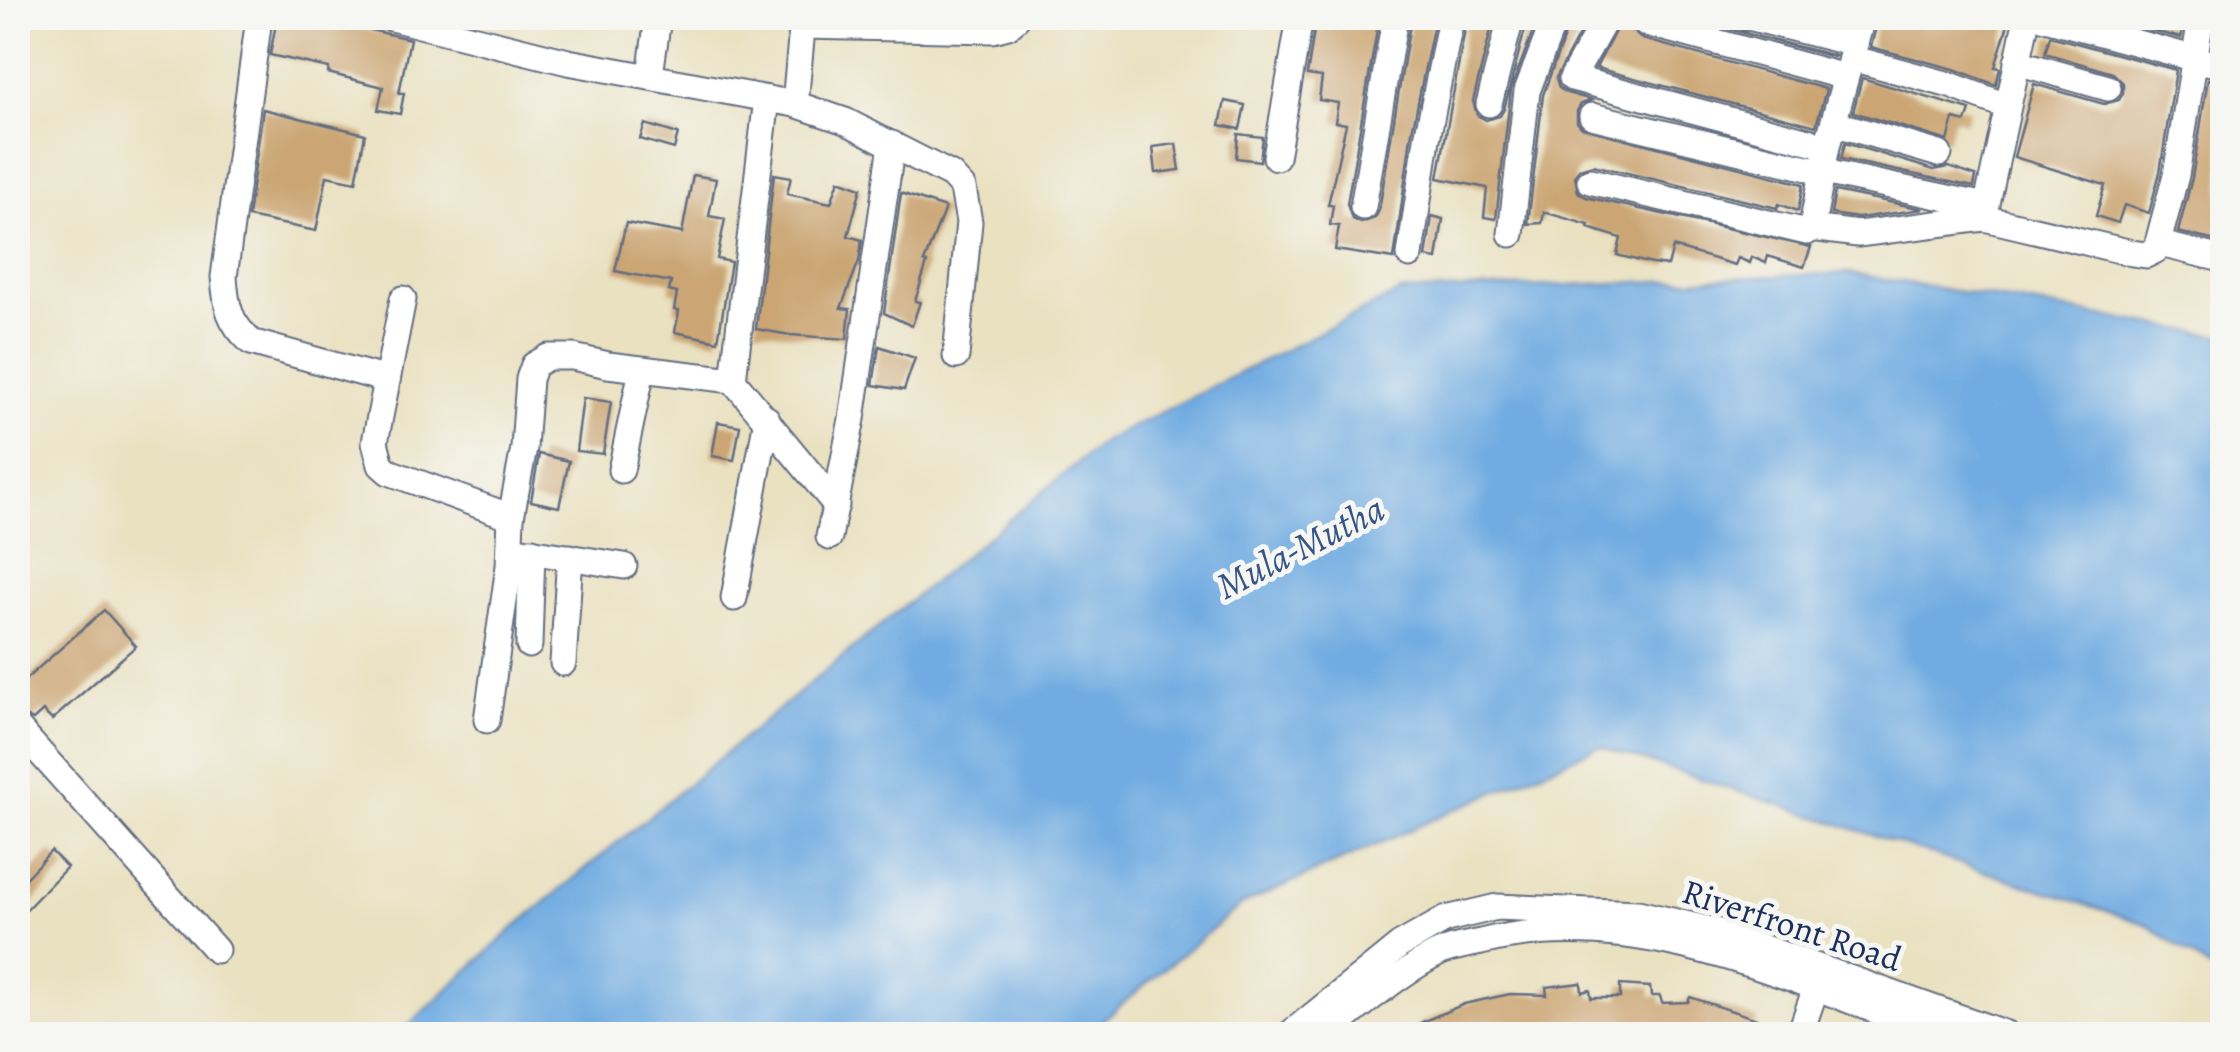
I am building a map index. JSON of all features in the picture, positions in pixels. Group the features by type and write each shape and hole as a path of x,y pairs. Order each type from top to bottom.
{"street":[{"path":"259,18 224,277 226,308 235,327 252,342 387,380"},
{"path":"392,18 568,62 795,104 845,121 950,175 963,188 969,222 956,356"},
{"path":"650,76 658,18"},
{"path":"795,104 802,22 992,30 1008,26 1017,18"},
{"path":"1276,157 1300,18"},
{"path":"1363,207 1396,18"},
{"path":"1410,255 1427,139 1451,18"},
{"path":"1489,104 1510,18"},
{"path":"1511,234 1527,90 1554,18"},
{"path":"1606,18 1572,78 1828,149 1985,212 2146,255 2160,244 2203,18 2222,22"},
{"path":"1752,18 1850,60"},
{"path":"1811,228 1862,18"},
{"path":"1985,212 2027,18"},
{"path":"2046,18 2222,66"},
{"path":"1646,23 1850,60 1950,85 2006,106"},
{"path":"1554,53 1580,64"},
{"path":"2016,62 2108,88"},
{"path":"733,380 768,99"},
{"path":"1692,138 1700,111"},
{"path":"1592,116 1692,138 1828,149"},
{"path":"1828,149 1844,126 1939,154"},
{"path":"829,536 852,420 892,144"},
{"path":"1590,181 1800,232 1811,228 1858,234 1985,212"},
{"path":"2160,244 2222,258"},
{"path":"403,298 375,442 382,465 389,472 510,518"},
{"path":"529,645 521,550 510,518 524,448 528,378 534,365 548,357 573,357 642,370 733,380 836,505"},
{"path":"621,470 642,370"},
{"path":"734,598 767,419"},
{"path":"521,550 624,566"},
{"path":"487,720 521,550"},
{"path":"562,663 570,557"},
{"path":"18,728 216,950"},
{"name":"Riverfront Road","path":"1290,1034 1324,1029 1438,952 1519,932 1594,932 1660,939 1820,978 1991,1032"},
{"path":"1800,1034 1820,978"},
{"name":"Riverfront Road","path":"1820,978 1936,1034"}],"water":[{"name":"Mula-Mutha","path":"1848,273 2222,336 2222,977 2146,924 1599,746 1241,905 1086,1034 399,1034 515,927 1104,441 1400,292"}],"building":[{"path":"277,18 318,18 410,39 399,93 404,93 400,114 378,110 383,87 328,73 329,68 270,55"},
{"path":"1316,18 1379,18 1347,204 1352,219 1361,223 1375,218 1379,210 1411,18 1435,18 1411,137 1394,259 1335,250 1339,226 1330,225 1333,205 1328,205 1346,124 1335,122 1338,103 1319,100 1322,77 1307,75"},
{"path":"1467,18 1494,18 1473,101 1477,115 1486,120 1500,116 1504,109 1528,18 1538,18 1511,89 1496,219 1484,217 1487,188 1438,178"},
{"path":"1571,18 1588,18 1556,78 1559,88 1567,93 1592,100 1581,104 1577,111 1577,122 1582,128 1803,184 1798,211 1593,165 1579,169 1575,176 1578,192 1586,197 1811,247 1804,267 1768,256 1766,263 1752,257 1750,263 1738,258 1735,265 1673,247 1668,266 1652,264 1617,255 1621,238 1588,228 1589,225 1544,212 1542,223 1528,224 1543,95"},
{"path":"1622,18 1631,18 1631,28 1642,39 1826,89 1816,126 1596,68"},
{"path":"1688,18 1736,18 1740,29 1748,34 1835,56 1834,57"},
{"path":"1878,18 2010,18 1995,67 2000,68 1996,85 1954,69 1871,47"},
{"path":"2105,18 2185,18 2181,38"},
{"path":"2217,18 2222,18 2222,49 2213,47"},
{"path":"2050,36 2176,70 2160,172 2149,213 2124,205 2118,223 2096,216 2105,185 2014,157 2034,84 2104,104 2119,100 2123,93 2123,83 2113,73 2045,53"},
{"path":"1862,78 1970,110 1966,122 1954,119 1948,141 1853,112"},
{"path":"2208,79 2222,82 2220,242 2178,232 2192,178"},
{"path":"1225,101 1245,105 1240,129 1220,125"},
{"path":"263,109 365,134 356,182 327,176 316,231 248,217"},
{"path":"645,124 678,134 674,149 640,139"},
{"path":"1238,134 1263,137 1260,161 1236,158"},
{"path":"1845,143 1934,170 1948,167 1976,176 1974,187 1841,159"},
{"path":"1176,144 1180,170 1156,173 1153,147"},
{"path":"774,174 791,177 787,194 831,203 839,180 861,188 848,236 862,240 859,261 841,308 850,309 847,339 756,329"},
{"path":"693,175 716,179 709,216 725,219 717,259 731,262 718,341 675,332 679,311 674,310 677,293 669,291 671,282 615,271 626,223 682,233"},
{"path":"1835,191 1923,209 1858,218 1831,214"},
{"path":"901,193 945,208 924,262 927,263 915,301 920,302 912,326 884,313"},
{"path":"1432,216 1443,219 1437,259 1426,257"},
{"path":"879,346 915,358 904,390 873,385"},
{"path":"583,398 611,402 603,454 576,451"},
{"path":"718,422 740,426 734,460 712,456"},
{"path":"539,454 569,461 559,507 531,501"},
{"path":"104,610 136,646 52,720 43,711 33,720 18,712 18,686"},
{"path":"51,851 67,867 18,918 18,886"},
{"path":"1581,983 1582,992 1590,990 1591,998 1620,998 1620,985 1650,987 1651,996 1660,996 1662,1003 1688,1002 1690,997 1757,1019 1753,1034 1425,1034 1420,1023 1464,1004 1510,994 1547,995 1546,987"}]}
